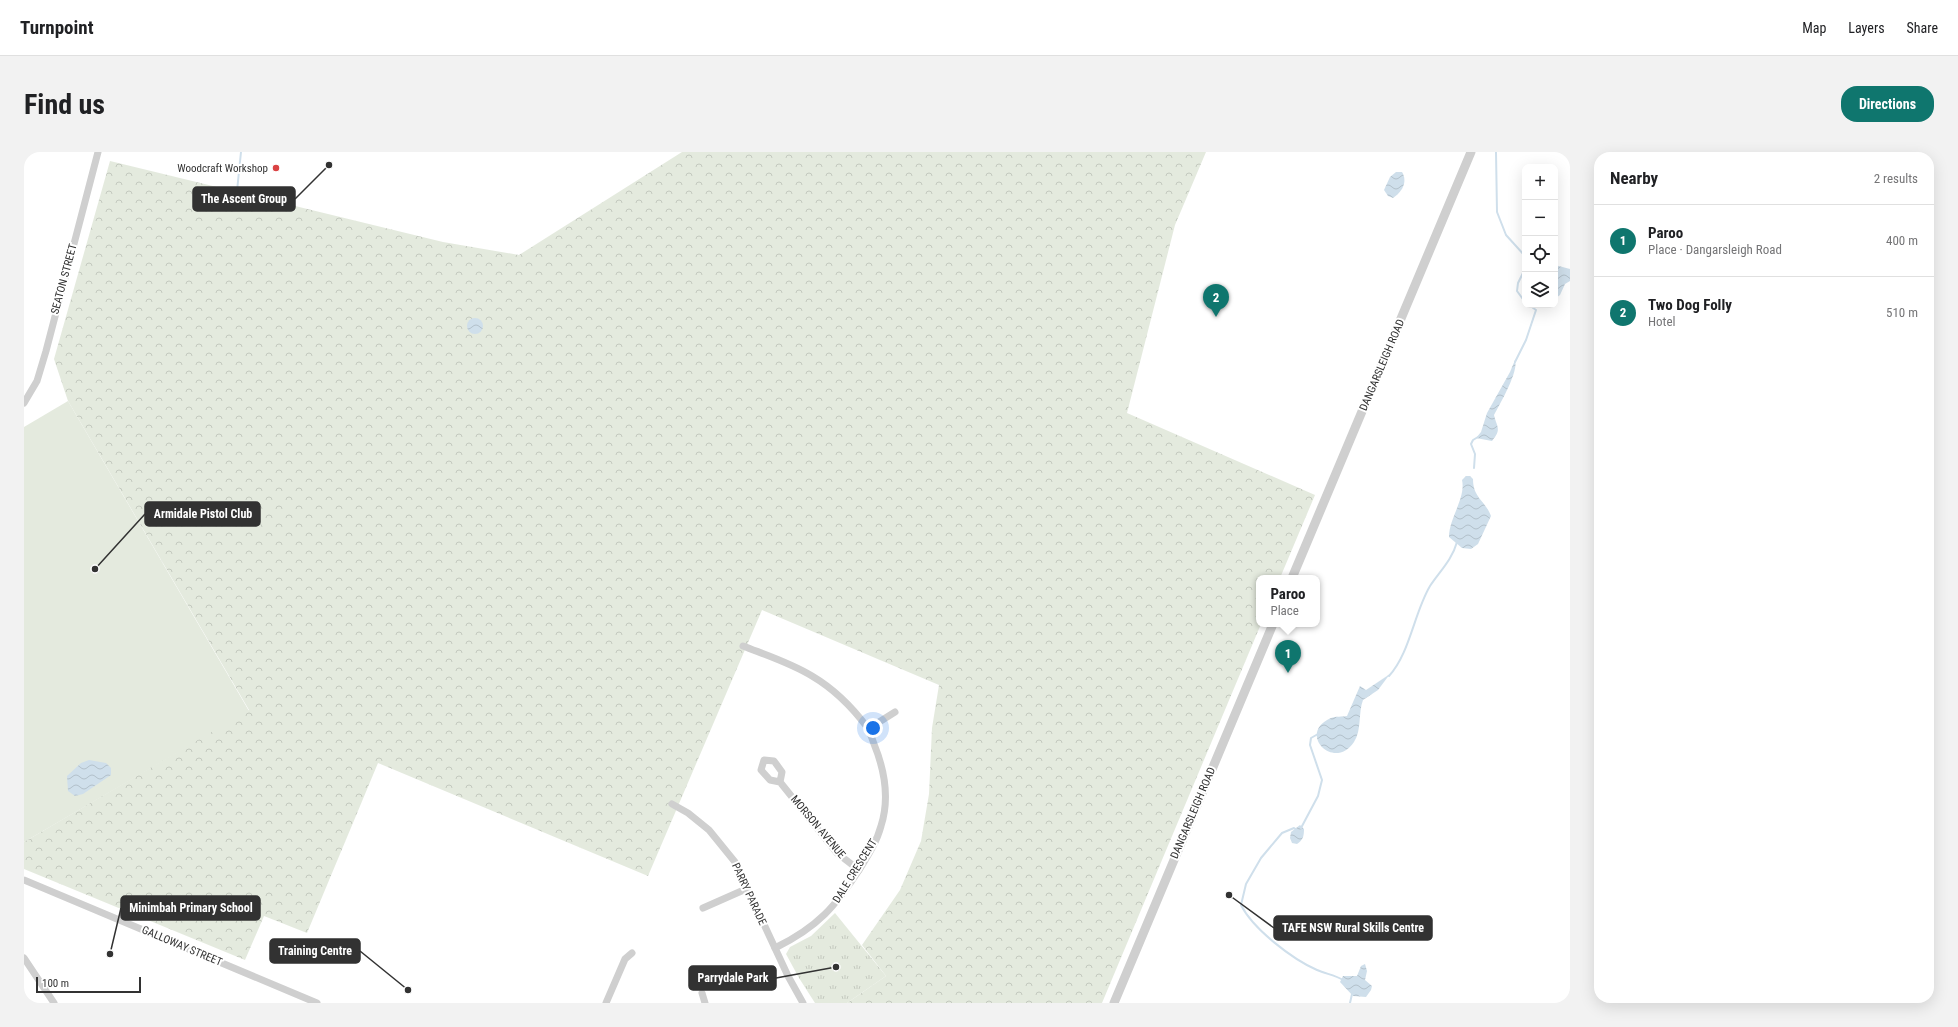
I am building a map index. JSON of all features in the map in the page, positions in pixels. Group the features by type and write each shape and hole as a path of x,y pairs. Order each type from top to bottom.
{"street":[{"name":"SEATON STREET","path":"24,404 37,381 44,359 98,152"},
{"name":"DANGARSLEIGH ROAD","path":"1293,575 1471,152"},
{"name":"DANGARSLEIGH ROAD","path":"1114,1003 1272,627"},
{"name":"DALE CRESCENT","path":"743,646 812,676 836,693 868,729 879,757 885,782 886,797 881,827 859,870 844,894 828,912 809,929 775,948"},
{"path":"868,729 895,712"},
{"name":"MORSON AVENUE","path":"780,782 837,853 859,870"},
{"name":"PARRY PARADE","path":"672,804 688,813 709,830 735,862 746,889 801,1002"},
{"name":"GALLOWAY STREET","path":"24,880 317,1003"},
{"path":"703,908 746,889"},
{"path":"606,1003 625,959 632,953"},
{"path":"24,958 54,1003"},
{"path":"702,993 705,1003"}],"green space":[{"path":"682,152 1206,152 1175,225 1127,413 1315,495 1281,575 1256,575 1256,627 1260,627 1102,1003 847,1003 886,976 862,945 900,890 921,841 929,794 932,728 939,685 762,610 648,876 378,763 307,933 264,916 245,960 24,869 24,842 249,710 68,401 54,359 110,161 443,242 519,255"},
{"path":"68,401 249,711 24,842 24,427"},
{"path":"835,913 886,976 847,1003 815,1003 786,954 790,947 811,936"}],"water":[{"path":"1396,172 1402,172 1404,176 1404,183 1399,193 1393,198 1388,196 1384,190 1390,177"},
{"path":"1558,266 1570,269 1570,281 1565,284 1558,296"},
{"path":"475,318 481,320 483,326 481,332 475,334 469,332 467,326 469,320"},
{"path":"1515,360 1512,379 1494,415 1498,428 1497,434 1492,441 1476,438 1481,432 1487,413"},
{"path":"1466,476 1470,476 1473,479 1475,491 1491,516 1478,544 1471,549 1462,548 1449,537 1462,494 1462,480"},
{"path":"1390,674 1378,690 1363,700 1358,732 1354,742 1346,750 1337,753 1329,752 1322,747 1318,740 1317,732 1321,725 1331,718 1347,716 1360,686 1366,690"},
{"path":"89,760 106,763 111,768 111,775 83,794 75,796 68,791 67,776 81,763"},
{"path":"1300,825 1304,829 1303,838 1297,844 1292,843 1290,838 1291,832"},
{"path":"1365,964 1367,971 1365,980 1372,986 1371,990 1366,997 1353,996 1340,982 1343,976 1357,976 1361,966"}],"waterway":[{"path":"237,191 241,152"},
{"path":"1496,152 1497,212 1506,235 1522,253"},
{"path":"1522,275 1518,283 1517,291 1522,298"},
{"path":"1515,362 1526,340 1536,310 1533,308"},
{"path":"1474,468 1475,454 1471,444 1473,440 1478,437"},
{"path":"1389,676 1402,656 1430,586 1449,560 1457,542"},
{"path":"1301,828 1318,796 1322,780 1310,745 1311,738 1318,734"},
{"path":"1297,830 1294,828 1282,833 1261,858 1246,884 1241,905 1254,924 1285,951 1307,965 1343,980"},
{"path":"1350,1003 1352,994"}],"place":[{"name":"The Ascent Group","path":"329,165"},
{"name":"Woodcraft Workshop","path":"276,168"},
{"name":"Two Dog Folly","path":"1216,317"},
{"name":"Armidale Pistol Club","path":"95,569"},
{"name":"Paroo","path":"1288,673"},
{"name":"TAFE NSW Rural Skills Centre","path":"1229,895"},
{"name":"Minimbah Primary School","path":"110,954"},
{"name":"Parrydale Park","path":"836,967"},
{"name":"Training Centre","path":"408,990"}]}
